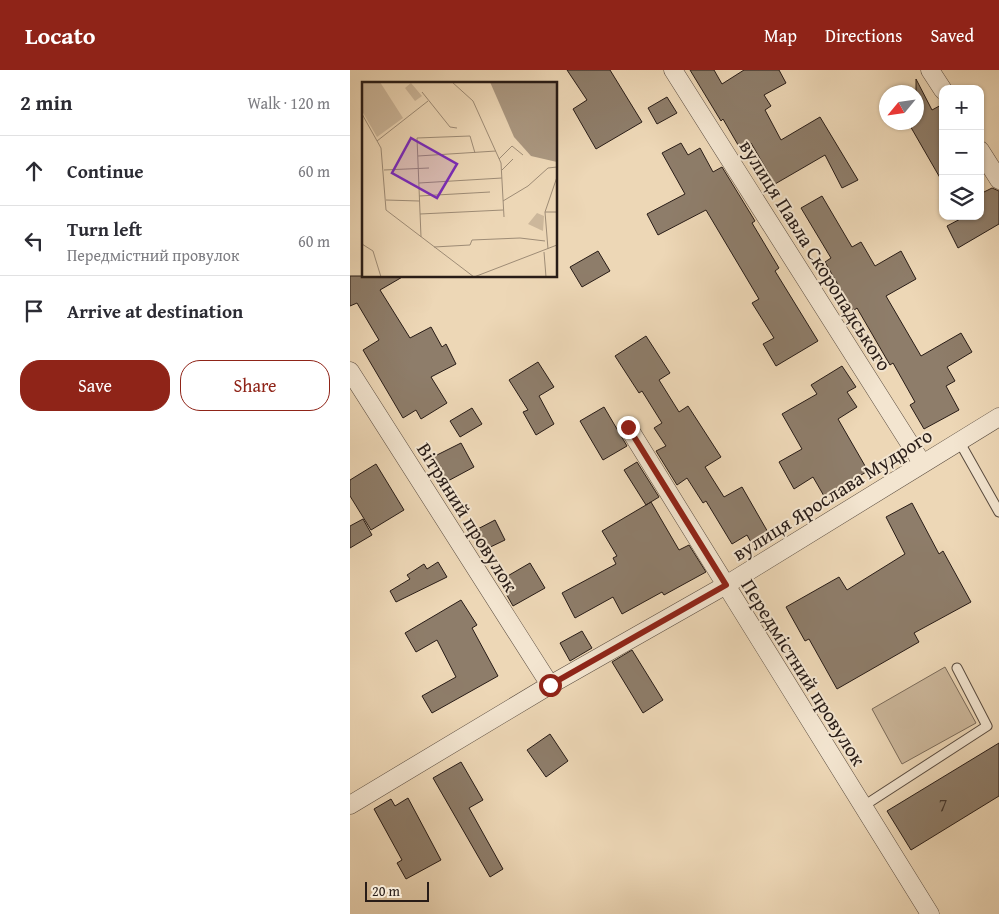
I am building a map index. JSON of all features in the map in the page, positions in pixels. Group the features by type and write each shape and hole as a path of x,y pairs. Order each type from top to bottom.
{"street":[{"name":"вулиця Павла Скоропадського","path":"673,70 922,462"},
{"path":"930,70 940,85"},
{"path":"984,156 999,180"},
{"name":"Вітряний провулок","path":"350,371 550,685"},
{"name":"вулиця Ярослава Мудрого","path":"350,805 550,685 726,585 922,462 999,417"},
{"name":"Передмістний провулок","path":"628,427 930,914"}],"lane":[{"path":"959,441 999,512"},
{"path":"862,807 987,726 957,668"}],"shaded area":[{"path":"945,667 976,723 902,764 872,709"}],"building":[{"path":"567,70 610,70 642,122 596,149 573,109 587,100"},
{"path":"690,70 714,70 722,84 744,70 779,70 786,83 764,95 771,106 765,110 781,140 820,117 858,180 842,188 825,155 775,184 751,143 741,150"},
{"path":"924,94 932,110 939,106 939,176 912,130 924,130"},
{"path":"667,97 677,113 657,124 648,108"},
{"path":"681,143 688,155 700,148 713,172 722,167 755,221 752,223 779,268 775,271 818,341 776,366 763,344 774,338 752,303 759,299 706,210 658,235 647,214 685,194 662,153"},
{"path":"992,188 999,191 999,224 958,248 947,226 958,220 984,220 984,192"},
{"path":"822,196 852,247 861,242 875,266 901,251 916,279 886,296 921,356 961,333 972,352 947,367 955,381 946,386 959,410 924,429 910,405 915,402 893,363 890,365 857,308 853,311 825,262 831,258 801,208"},
{"path":"598,251 610,271 582,287 570,267"},
{"path":"350,276 362,276 362,278 401,278 380,290 410,338 431,327 442,347 446,344 456,364 431,377 447,403 421,419 416,410 403,418 363,350 379,340 357,303 350,306"},
{"path":"646,336 670,373 659,380 679,412 688,406 721,457 705,467 724,497 742,487 769,534 752,544 747,535 732,544 706,501 703,503 687,478 677,485 656,451 666,446 654,428 662,423 642,391 639,393 615,356"},
{"path":"538,362 554,387 539,396 554,424 536,435 523,412 528,410 509,380"},
{"path":"842,366 856,387 847,392 857,407 838,419 868,471 824,496 813,477 794,489 779,462 802,449 782,414 817,394 811,385"},
{"path":"604,407 627,446 603,460 580,421"},
{"path":"472,408 482,424 460,437 450,421"},
{"path":"461,443 474,467 446,482 433,457"},
{"path":"637,462 659,497 646,505 624,470"},
{"path":"376,464 404,510 371,530 350,496 350,480"},
{"path":"651,502 679,550 689,545 706,572 664,595 662,592 622,614 613,597 575,618 562,593 616,564 613,558 617,556 602,531"},
{"path":"912,503 939,554 943,551 971,602 914,633 919,642 837,689 809,639 805,641 786,607 839,577 847,590 905,554 886,517"},
{"path":"363,519 372,535 350,548 350,526"},
{"path":"495,520 505,540 482,551 472,532"},
{"path":"438,562 447,577 396,602 390,591 410,579 407,575 424,564 427,569"},
{"path":"530,563 545,588 513,606 499,581"},
{"path":"461,600 477,625 472,628 498,676 432,713 422,696 456,677 437,640 416,652 405,633"},
{"path":"582,631 592,648 570,661 560,643"},
{"path":"632,650 663,700 643,713 612,662"},
{"path":"550,734 568,761 546,777 527,750"},
{"path":"999,743 999,796 911,850 887,811"},
{"path":"461,762 483,800 469,808 503,869 490,877 433,778"},
{"path":"408,798 441,860 406,879 397,863 402,860 374,809 391,799 395,806"}],"route":[{"path":"550,685 726,585 628,427"}]}
